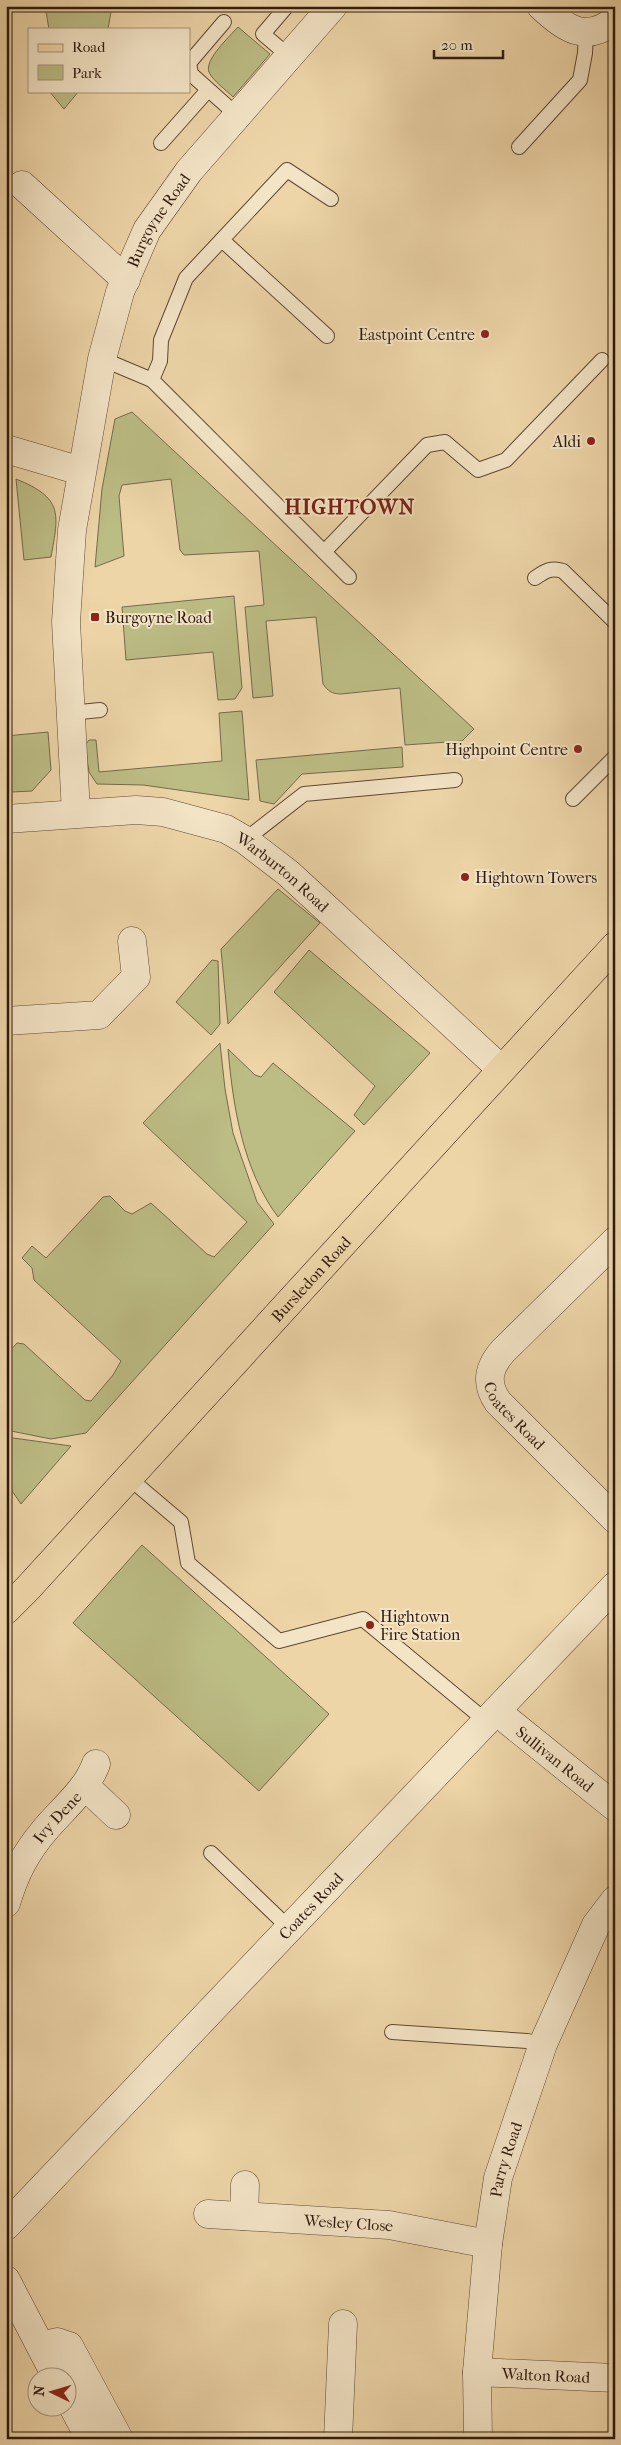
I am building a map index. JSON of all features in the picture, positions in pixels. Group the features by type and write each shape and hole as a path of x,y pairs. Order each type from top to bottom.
{"main road":[{"name":"Bursledon Road","path":"6,1610 129,1478 501,1069 611,958"}],"street":[{"path":"541,6 560,24 586,34 606,28 615,20"},
{"name":"Burgoyne Road","path":"76,813 66,622 72,530 102,359 126,280 146,230 189,171 290,57 331,7"},
{"path":"22,186 126,280"},
{"path":"6,449 81,471"},
{"name":"Warburton Road","path":"6,819 136,810 163,812 226,829 245,840 288,873 501,1069"},
{"path":"6,1021 98,1015 136,977 132,941"},
{"name":"Coates Road","path":"615,1240 503,1351 491,1368 489,1377 493,1394 498,1402 615,1519"},
{"name":"Coates Road","path":"6,2226 615,1586"},
{"name":"Sullivan Road","path":"491,1716 615,1807"},
{"name":"Ivy Dene","path":"6,1903 16,1870 43,1832 91,1775 116,1815"},
{"name":"Parry Road","path":"478,2439 477,2372 488,2244 498,2178 542,2044 596,1925 615,1900"},
{"path":"244,2216 245,2185"},
{"name":"Wesley Close","path":"208,2214 389,2225 488,2244"},
{"path":"6,2280 52,2368"},
{"path":"338,2439 343,2324"},
{"path":"41,2346 57,2342 69,2346 119,2439"},
{"name":"Walton Road","path":"477,2372 615,2378"},
{"path":"78,2416 90,2439"}],"lane":[{"path":"287,6 263,34 290,57"},
{"path":"190,62 224,22"},
{"path":"519,147 580,80 586,34"},
{"path":"190,68 191,74 238,116"},
{"path":"161,143 208,90"},
{"path":"152,380 160,361 162,340 186,278 287,170 331,199"},
{"path":"222,240 327,336"},
{"path":"102,359 152,380 349,577"},
{"path":"324,552 427,445 445,442 478,470 506,460 602,360"},
{"path":"535,578 546,570 555,568 563,571 613,616"},
{"path":"70,713 100,710"},
{"path":"573,799 615,757"},
{"path":"245,840 304,794 455,780"},
{"path":"129,1478 181,1522 188,1563 279,1641 363,1619 491,1716"},
{"path":"211,1853 290,1928"},
{"path":"392,2032 527,2041 542,2044"}],"green space":[{"path":"45,6 112,6 108,28 49,28"},
{"path":"238,27 270,54 233,97 213,79 208,67 219,48"},
{"path":"50,92 78,92 64,109"},
{"path":"132,412 474,729 462,741 405,745 400,688 338,694 331,692 323,684 316,617 266,621 273,696 253,698 245,607 264,605 259,551 184,555 180,550 171,479 122,485 119,496 124,556 95,567 102,489 115,419"},
{"path":"16,479 31,486 50,500 56,518 51,557 24,560"},
{"path":"234,596 242,688 235,699 218,700 213,652 126,660 122,607"},
{"path":"242,711 249,800 143,785 97,784 89,772 85,745 89,740 96,740 99,772 222,761 219,713"},
{"path":"48,732 51,770 32,791 12,792 6,787 6,736"},
{"path":"402,747 403,767 302,774 274,804 260,801 256,760"},
{"path":"278,889 320,923 228,1024 221,949"},
{"path":"309,950 430,1053 364,1125 354,1115 375,1086 274,992"},
{"path":"212,960 218,961 220,1024 211,1035 176,1002"},
{"path":"220,1043 225,1089 233,1133 257,1202 274,1224 86,1433 51,1439 6,1430 6,1355 17,1343 24,1344 85,1400 91,1401 113,1375 121,1361 34,1280 32,1268 22,1258 32,1246 46,1258 103,1197 110,1196 125,1211 132,1214 151,1203 207,1254 214,1257 247,1222 143,1123"},
{"path":"228,1049 255,1075 261,1077 273,1063 355,1131 278,1217 266,1199 248,1158 237,1115"},
{"path":"6,1437 71,1446 21,1504 6,1482"},
{"path":"142,1545 329,1714 259,1791 73,1623"}],"place":[{"name":"Eastpoint Centre","path":"485,334"},
{"name":"Aldi","path":"591,441"},
{"name":"Burgoyne Road","path":"95,617"},
{"name":"Highpoint Centre","path":"578,749"},
{"name":"Hightown Towers","path":"465,877"},
{"name":"Hightown Fire Station","path":"370,1625"}],"district":[{"name":"HIGHTOWN","path":"350,507"}]}
